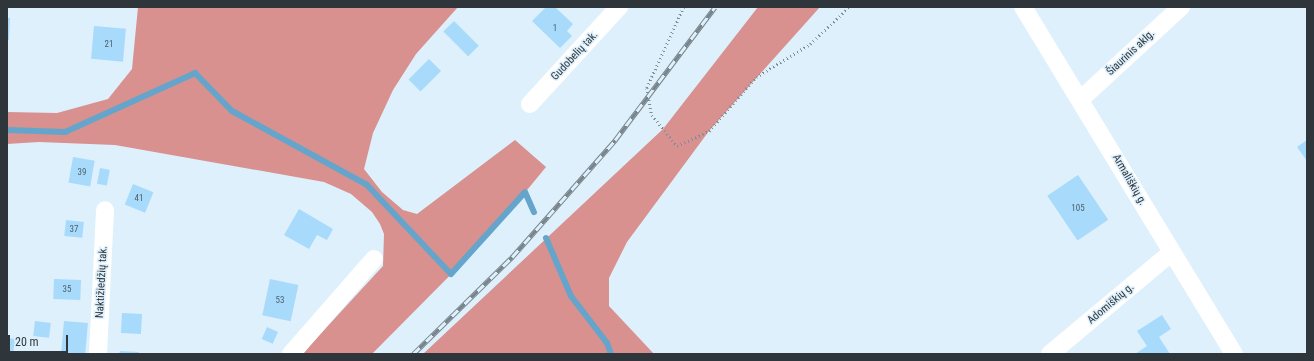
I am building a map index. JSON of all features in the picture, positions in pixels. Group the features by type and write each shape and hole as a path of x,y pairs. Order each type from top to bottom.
{"street":[{"name":"Gudobelių tak.","path":"530,104 620,7"},
{"name":"Armališkių g.","path":"1023,7 1081,99 1172,253 1234,354"},
{"name":"Šiaurinis aklg.","path":"1081,99 1181,7"},
{"name":"Naktižiedžių tak.","path":"98,354 105,210"},
{"name":"Adomiškių g.","path":"1050,354 1172,253"},
{"path":"291,354 374,259"}],"path":[{"path":"684,7 647,88 652,115 677,146 709,131 756,77 810,44 849,7"}],"shaded area":[{"path":"138,7 458,7 416,54 393,90 373,133 364,169 382,192 403,210 417,214 515,140 546,167 490,235 372,354 302,354 383,266 384,234 380,224 372,212 351,194 324,182 115,145 39,142 7,144 7,112 57,113 108,99 132,69"},
{"path":"758,7 820,7 709,131 627,242 609,278 609,306 654,354 423,354 663,129"}],"building":[{"path":"546,7 555,7 573,24 567,31 572,36 560,48 532,21"},
{"path":"7,18 10,18 9,40 7,40"},
{"path":"454,21 479,46 468,56 443,32"},
{"path":"94,26 126,29 123,62 91,59"},
{"path":"429,59 441,71 421,92 408,80"},
{"path":"1307,140 1307,161 1297,147"},
{"path":"73,157 95,161 90,186 68,183"},
{"path":"100,168 110,170 107,186 97,184"},
{"path":"1078,175 1108,220 1078,240 1047,196"},
{"path":"133,184 153,192 145,213 125,204"},
{"path":"299,209 333,229 327,240 317,235 309,249 284,235"},
{"path":"66,220 84,222 82,238 64,236"},
{"path":"54,279 81,280 80,300 53,299"},
{"path":"270,279 298,285 291,321 262,315"},
{"path":"122,313 142,314 141,334 121,333"},
{"path":"1162,315 1171,329 1159,337 1170,354 1135,354 1147,346 1137,331"},
{"path":"35,321 51,323 49,338 33,336"},
{"path":"64,321 88,323 85,354 61,354"},
{"path":"267,327 278,332 273,344 262,339"},
{"path":"7,338 15,339 13,354 7,354"},
{"path":"120,351 139,352 139,354 119,354"}],"waterway":[{"path":"7,130 65,132 195,73 232,111 367,185 451,274 525,192 534,212"},
{"path":"546,238 571,296 607,343 611,354"}],"railway":[{"path":"413,354 512,257 615,140 715,7"}]}
